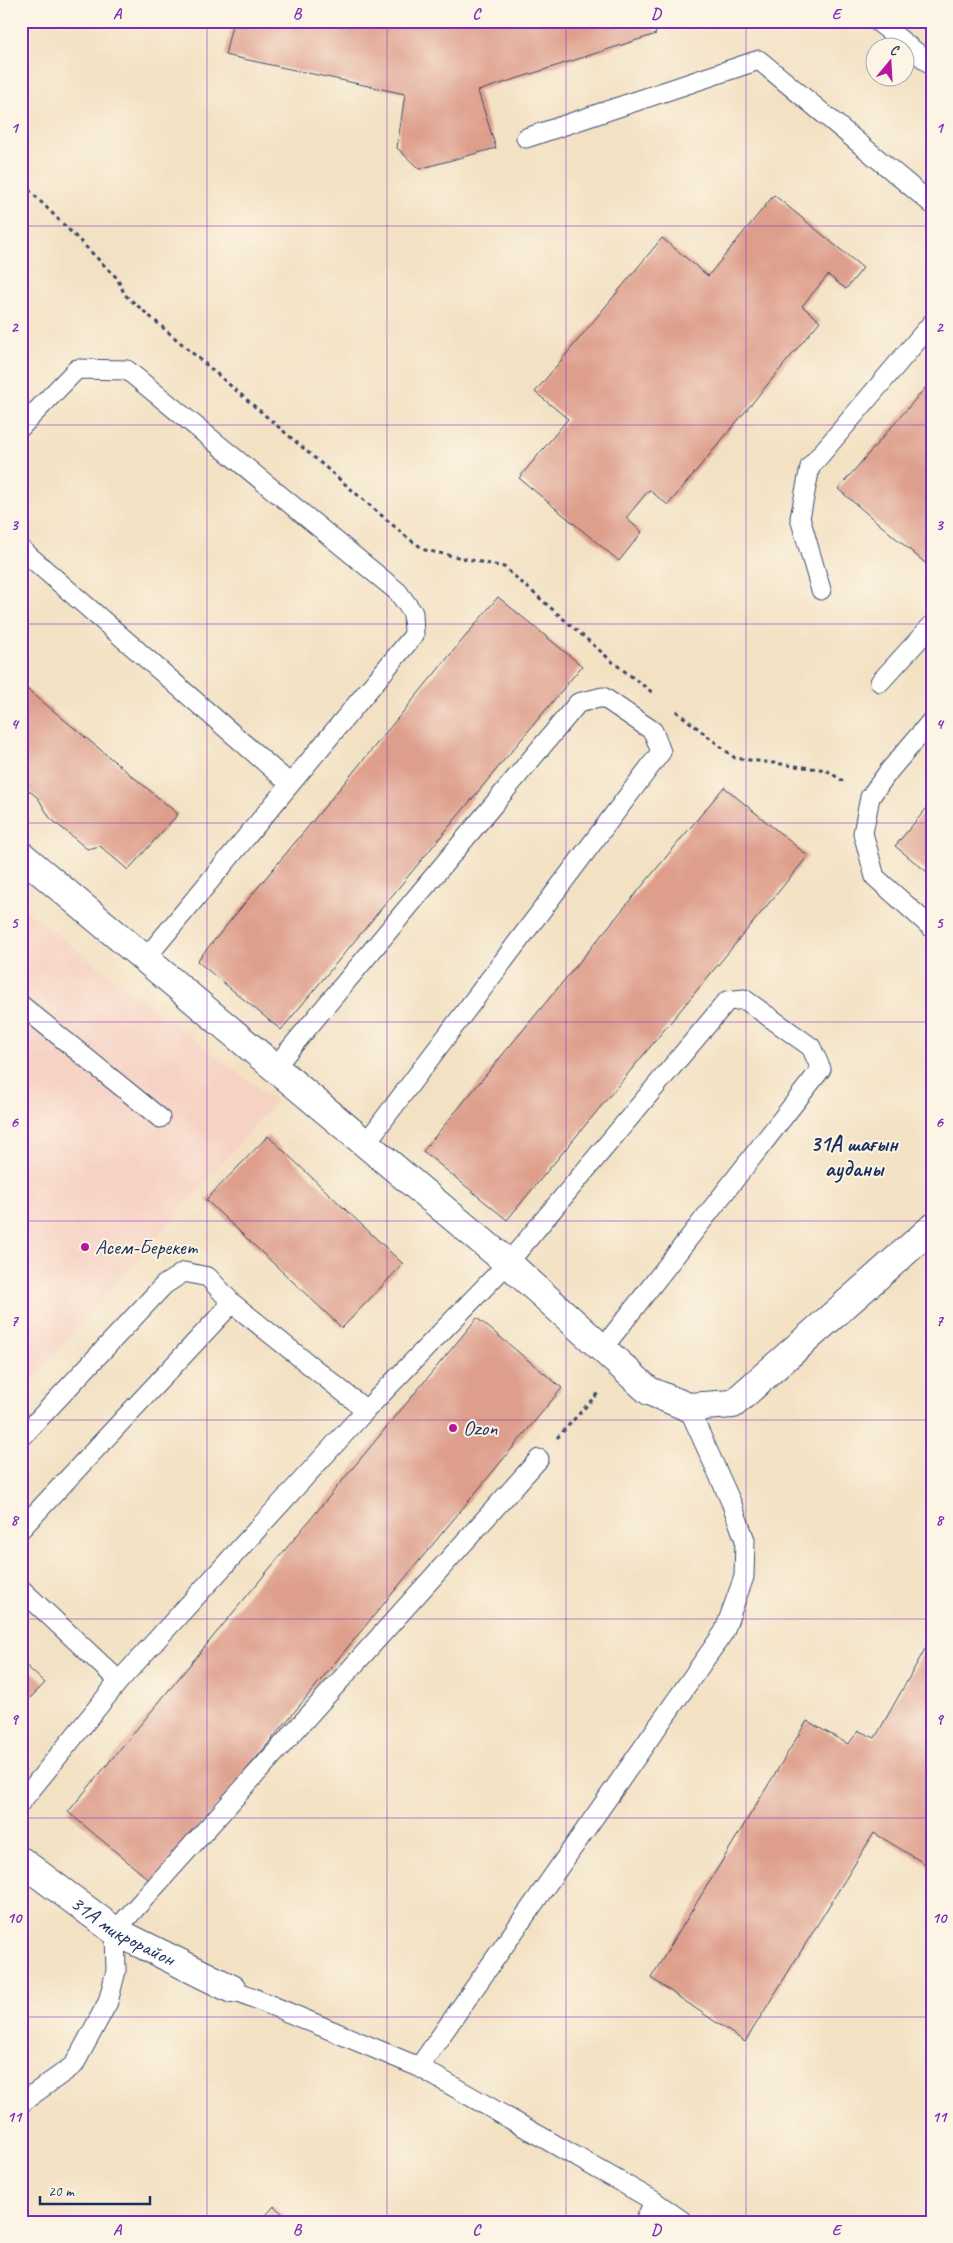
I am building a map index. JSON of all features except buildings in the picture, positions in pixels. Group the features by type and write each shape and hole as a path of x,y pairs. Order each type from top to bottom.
{"street":[{"path":"21,856 508,1263 649,1391 688,1407 732,1404 932,1228"},
{"name":"31А микрорайон","path":"21,1862 115,1931 232,1989"}],"lane":[{"path":"877,21 932,65"},
{"path":"526,138 759,60 932,204"},
{"path":"822,590 800,518 810,467 932,323"},
{"path":"21,427 77,369 127,370 398,592 413,613 414,635 145,959"},
{"path":"21,550 290,784"},
{"path":"880,682 932,625"},
{"path":"275,1067 578,703 603,698 653,731 661,752 366,1143"},
{"path":"932,720 889,771 870,797 863,833 875,877 932,928"},
{"path":"21,1802 119,1681 366,1410 508,1263 727,1001 744,999 811,1047 821,1069 603,1348"},
{"path":"21,1005 160,1118"},
{"path":"21,1438 164,1285 184,1272 208,1277 232,1303 366,1410"},
{"path":"21,1529 232,1303"},
{"path":"418,2067 724,1632 744,1578 745,1540 731,1502 688,1407"},
{"path":"21,2104 74,2065 108,2002 116,1971 115,1931 539,1459"},
{"path":"21,1589 119,1681"},
{"path":"232,1989 418,2067 654,2201 684,2222"},
{"path":"645,2222 654,2201"}],"path":[{"path":"21,188 28,190 116,278 125,295 409,539 425,550 504,567 614,663 659,698"},
{"path":"674,710 735,758 826,770 870,797"},
{"path":"539,1459 623,1367"}],"shaded area":[{"name":"Асем-Берекет","path":"21,907 276,1102 21,1392"}],"place":[{"name":"Асем-Берекет","path":"85,1247"},
{"name":"Ozon","path":"453,1428"}],"district":[{"name":"31А шағын ауданы","path":"854,1156"}]}
